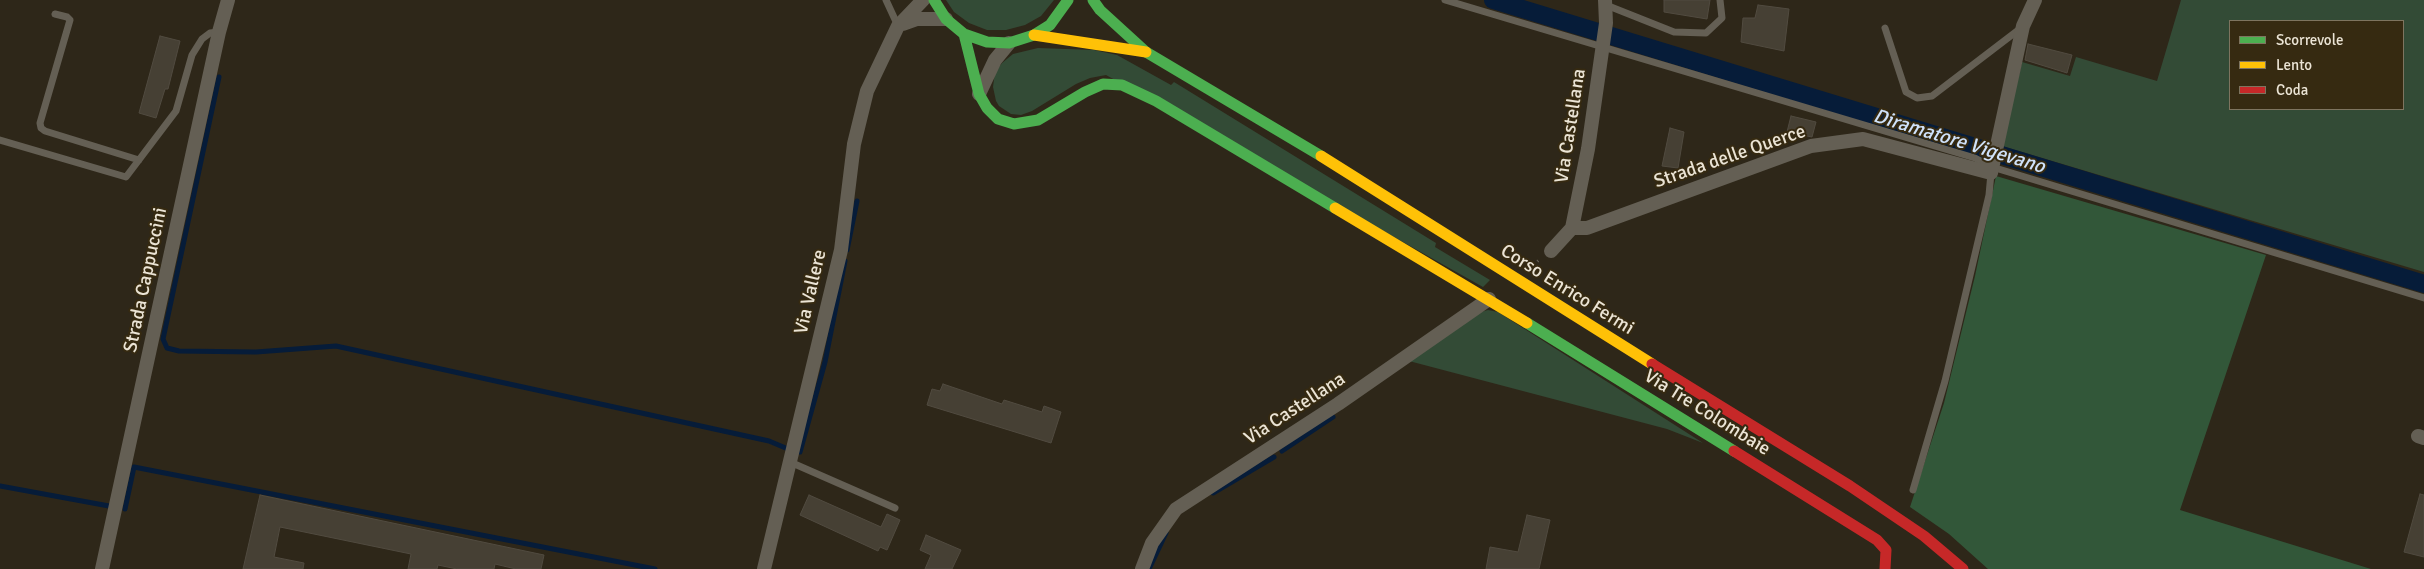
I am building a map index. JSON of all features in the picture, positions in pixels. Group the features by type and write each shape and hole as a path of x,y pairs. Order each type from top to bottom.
{"main road":[{"path":"934,0 946,19 964,34 987,42 1009,43 1034,35 1050,25 1062,11 1068,0"},
{"name":"Corso Enrico Fermi","path":"1093,0 1100,10 1146,52 1319,154 1544,298 1850,486 1924,536 1963,569"},
{"path":"964,34 979,94"},
{"name":"Corso Enrico Fermi","path":"1034,35 1146,52"},
{"name":"Via Tre Colombaie","path":"979,94 987,108 998,119 1014,124 1038,120 1102,84 1122,85 1156,101 1489,299 1877,540 1886,550 1885,569"}],"street":[{"name":"Strada Cappuccini","path":"102,569 219,32 228,0"},
{"name":"Via Vallere","path":"764,569 841,250 854,144 867,91 898,26 924,0"},
{"path":"1992,167 2023,26 2035,0"},
{"name":"Via Castellana","path":"1572,228 1588,149 1606,23 1605,3"},
{"path":"898,26 917,19 946,19"},
{"path":"979,94 995,60 1009,43"},
{"name":"Strada delle Querce","path":"1572,228 1586,228 1812,146 1862,139 1992,167"},
{"path":"1551,251 1572,228"},
{"name":"Via Castellana","path":"1142,569 1152,543 1176,509 1338,404 1489,299"}],"lane":[{"path":"886,0 898,26"},
{"path":"1445,0 1975,158 1992,167 2424,298"},
{"path":"1605,3 1674,32 1706,33 1722,18 1720,0"},
{"path":"55,14 67,17 70,20 40,123 41,128 45,132 139,160"},
{"path":"1884,28 1906,92 1916,98 1932,96 2023,26"},
{"path":"0,140 126,177 176,111 192,55 202,39 210,33 219,32"},
{"path":"1913,490 1946,381 1989,195 1992,167"},
{"path":"790,462 895,508"}],"green space":[{"path":"946,0 1054,0 1041,16 1025,25 1006,30 987,30 969,23 954,12"},
{"path":"2181,0 2424,0 2424,272 2002,146 2022,62 2070,76 2076,57 2157,81"},
{"path":"1038,48 1094,50 1117,55 1171,85 1174,82 1436,243 1435,247 1490,280 1483,287 1106,75 1090,78 1076,84 1032,111 1021,115 1011,114 999,106 996,101 993,87 995,72 1013,54"},
{"path":"1996,176 2266,255 2180,510 2371,569 1988,569 1949,534 1910,507 1944,403 1975,276"},
{"path":"1488,310 1498,312 1703,443 1667,429 1409,361 1481,312"}],"building":[{"path":"1664,0 1710,0 1707,19 1664,12"},
{"path":"1758,5 1789,9 1784,51 1741,42 1743,18 1755,18"},
{"path":"160,36 180,41 168,89 165,89 156,118 139,113"},
{"path":"2028,44 2072,55 2067,73 2025,60"},
{"path":"1791,116 1816,122 1812,137 1787,132"},
{"path":"1670,128 1684,132 1678,168 1662,166"},
{"path":"943,384 1002,404 1004,400 1042,412 1044,406 1061,412 1051,443 927,405 932,389 940,391"},
{"path":"2420,494 2424,495 2424,557 2404,552"},
{"path":"260,495 544,555 541,569 516,569 495,564 494,569 457,569 438,565 437,569 408,569 411,554 280,527 274,557 304,563 303,569 243,569"},
{"path":"809,495 881,527 887,514 900,520 887,550 880,547 878,551 800,515"},
{"path":"1527,515 1550,520 1539,569 1486,569 1490,547 1518,552"},
{"path":"926,535 961,550 952,569 925,569 931,555 920,550"}],"waterway":[{"name":"Diramatore Vigevano","path":"1493,0 2424,284"},
{"path":"219,77 163,339 167,348 179,351 256,352 336,346 769,441 788,449"},
{"path":"847,250 857,201"},
{"path":"800,452 825,362 845,261"},
{"path":"1282,451 1333,417"},
{"path":"1213,493 1274,457"},
{"path":"125,509 134,467 655,569"},
{"path":"0,486 109,506"},
{"path":"1149,569 1166,533"}],"traffic: fast":[{"path":"934,0 946,19 964,34 987,42 1009,43 1034,35 1050,25 1068,0"},
{"path":"1093,0 1100,10 1146,52 1321,156"},
{"path":"964,34 979,94 987,108 998,119 1014,124 1038,120 1085,92 1103,84 1122,85 1156,101 1335,208"},
{"path":"1527,323 1734,451"}],"traffic: slow":[{"path":"1034,35 1146,52"},
{"path":"1321,156 1652,364"},
{"path":"1335,208 1527,323"}],"traffic: jam":[{"path":"1652,364 1850,486 1924,536 1963,569"},
{"path":"1734,451 1877,540 1886,550 1885,569"}]}
